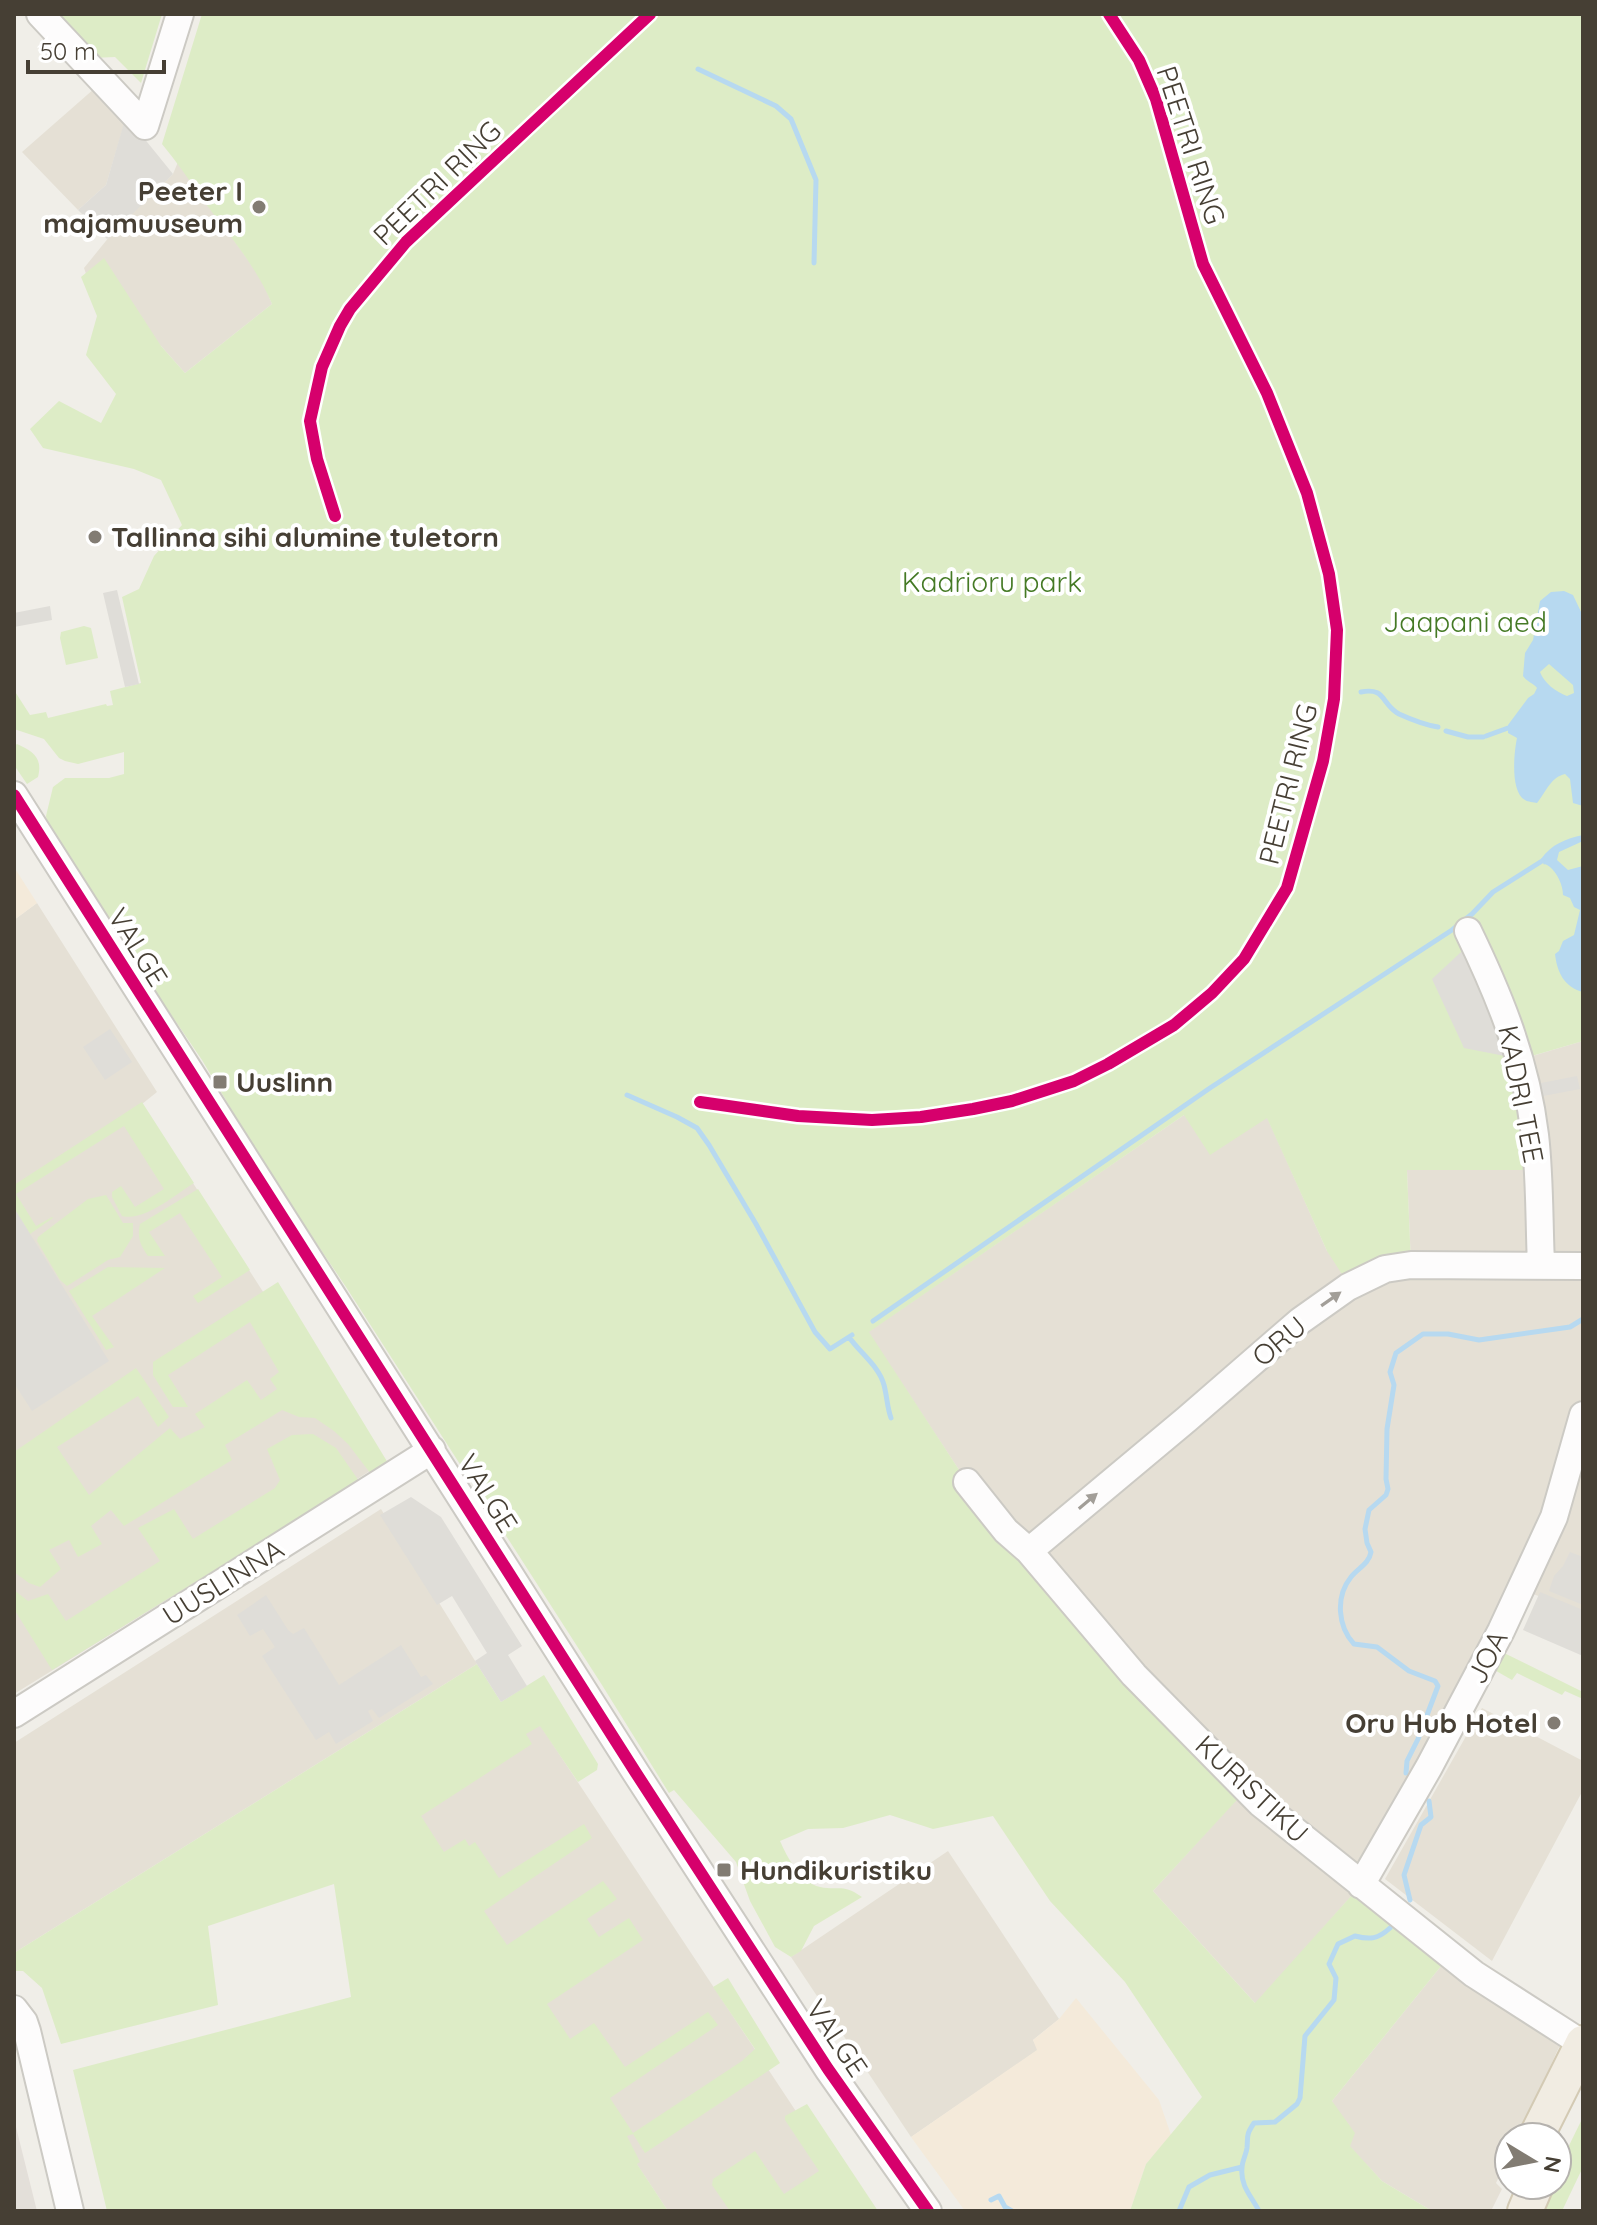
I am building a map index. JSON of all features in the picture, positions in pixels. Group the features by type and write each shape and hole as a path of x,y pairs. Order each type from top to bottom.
{"main road":[{"path":"1544,2121 1583,2044"},
{"path":"1568,2121 1583,2090"}],"street":[{"path":"40,14 145,126 180,14"},
{"name":"VALGE","path":"14,795 636,1773 828,2069 928,2211"},
{"name":"KADRI TEE","path":"1468,931 1499,995 1520,1059 1535,1135 1541,1264"},
{"name":"ORU","path":"1029,1551 1300,1321 1348,1287 1385,1269 1411,1265 1583,1266"},
{"name":"JOA","path":"1361,1885 1429,1767 1501,1631 1554,1517 1583,1415"},
{"name":"UUSLINNA","path":"14,1714 432,1450"},
{"name":"KURISTIKU","path":"967,1482 1006,1531 1029,1551 1134,1675 1260,1803 1474,1974 1583,2044"},
{"path":"14,2009 27,2031 70,2211"}],"shaded area":[{"path":"103,81 129,108 106,185 78,210 22,152"},
{"path":"126,116 173,174 107,239 78,210 106,185"},
{"path":"178,162 261,278 272,304 185,373 161,346 101,317 84,268 118,226 173,174"},
{"path":"117,590 139,684 125,687 103,593"},
{"path":"50,606 52,620 14,627 14,613"},
{"path":"14,867 37,903 14,920"},
{"path":"37,903 157,1092 142,1104 376,1467 14,1694 14,920"},
{"path":"1475,945 1520,1059 1464,1048 1432,979 1460,953"},
{"path":"110,1029 132,1062 105,1080 83,1047"},
{"path":"1583,1041 1583,1613 1520,1589 1361,1885 1256,2004 1153,1891 1246,1789 967,1482 868,1332 1184,1115 1267,1117 1327,1251 1411,1264 1407,1170 1537,1170 1529,1057"},
{"path":"1577,1076 1580,1089 1538,1097 1536,1084"},
{"path":"14,1208 109,1361 32,1411 14,1383"},
{"path":"411,1497 441,1517 522,1646 508,1655 527,1686 501,1702 475,1661 487,1653 452,1596 437,1605 380,1515"},
{"path":"381,1509 477,1664 14,1953 14,1743"},
{"path":"1570,1552 1583,1557 1583,1605 1549,1591 1554,1576"},
{"path":"1540,1592 1583,1610 1583,1656 1523,1630"},
{"path":"266,1595 288,1630 293,1634 304,1628 339,1685 401,1645 421,1677 426,1675 433,1684 379,1718 372,1709 368,1711 373,1721 336,1744 329,1732 316,1740 262,1656 275,1647 263,1629 250,1636 237,1615"},
{"path":"1482,1708 1583,1761 1583,1790 1492,1961 1385,1879"},
{"path":"536,1719 862,2211 668,2211 400,1808"},
{"path":"948,1851 1059,2019 1033,2040 1038,2050 911,2137 791,1957"},
{"path":"1450,1955 1565,2034 1525,2121 1493,2121 1493,2201 1496,2201 1491,2211 1432,2211 1382,2181 1349,2146 1332,2101"},
{"path":"1076,1998 1159,2100 1171,2135 1146,2164 1130,2211 965,2211 911,2137 1037,2050 1033,2040 1059,2019"},
{"path":"14,2119 37,2211 14,2211"}],"green space":[{"path":"51,14 162,14 141,83 115,57 92,58"},
{"name":"Kadrioru park","path":"202,14 1583,14 1583,1041 1521,1059 1537,1170 1407,1170 1411,1265 1347,1282 1327,1251 1267,1118 1210,1155 1184,1115 869,1332 967,1482 1247,1789 1153,1891 1255,2003 1361,1885 1450,1955 1332,2101 1355,2133 1350,2146 1382,2181 1432,2211 1130,2211 1146,2164 1202,2097 1125,1982 1050,1901 993,1816 933,1829 890,1815 843,1828 808,1829 780,1841 791,1862 813,1885 850,1890 862,1897 814,1926 801,1951 791,1957 775,1947 750,1901 736,1862 674,1790 669,1793 47,822 53,787 65,778 109,778 124,774 124,752 78,764 59,758 44,739 14,729 14,690 30,715 46,712 48,718 113,705 110,691 141,683 122,597 139,589 154,556 182,525 161,480 134,469 43,448 30,429 59,401 101,423 116,394 86,355 97,316 81,277 104,258 161,346 185,373 272,304 249,262 162,144"},
{"path":"84,626 91,628 98,658 66,665 61,632"},
{"path":"17,744 38,760 38,777 27,784 14,765 14,746"},
{"path":"142,1102 194,1183 150,1211 131,1217 122,1216 112,1197 112,1192 121,1186 135,1207 164,1189 124,1126 16,1194 36,1226 53,1218 30,1234 14,1208 14,1185"},
{"path":"198,1189 250,1270 198,1303 193,1296 222,1277 180,1213 149,1232 165,1256 148,1256 139,1233 140,1224"},
{"path":"106,1195 123,1223 133,1223 133,1236 120,1257 108,1260 67,1286 60,1280 37,1241 38,1237 88,1199"},
{"path":"108,1267 165,1268 92,1316 114,1347 106,1350 69,1291"},
{"path":"278,1282 388,1463 371,1474 334,1431 315,1418 299,1417 282,1410 225,1445 232,1460 124,1526 111,1510 91,1526 102,1544 78,1557 69,1540 49,1550 61,1569 40,1587 14,1572 14,1452 136,1368 169,1417 158,1427 138,1396 57,1447 89,1495 170,1428 180,1439 205,1427 195,1414 247,1380 261,1400 277,1389 270,1379 279,1372 250,1322 168,1375 188,1407 173,1407 153,1375 153,1362"},
{"path":"313,1434 336,1448 359,1481 52,1670 14,1609 14,1590 28,1601 48,1594 66,1621 160,1561 138,1528 174,1509 193,1539 275,1488 280,1480 267,1449 292,1435"},
{"path":"1502,1652 1583,1692 1583,1699 1565,1691 1562,1695 1517,1673 1512,1680 1491,1668"},
{"path":"477,1664 501,1702 544,1675 598,1764 597,1770 578,1782 540,1726 526,1734 532,1744 421,1816 444,1852 465,1839 469,1846 475,1842 499,1878 584,1824 592,1838 484,1911 507,1945 603,1881 617,1899 587,1919 599,1937 629,1918 643,1940 547,2004 570,2039 594,2023 625,2067 708,2012 718,2025 610,2098 633,2133 742,2061 755,2049 713,1987 728,1978 780,2063 645,2153 633,2134 627,2136 640,2162 637,2164 668,2211 107,2211 73,2070 351,1997 334,1884 208,1926 218,2005 61,2044 42,1988 23,1971 14,1971 14,1953"},
{"path":"807,2104 878,2211 730,2211 712,2185 713,2179 755,2151 784,2194 819,2171 785,2120 785,2116"},
{"path":"1583,2117 1583,2167 1573,2188 1573,2137"},
{"path":"1543,2201 1567,2201 1562,2211 1538,2211"}],"water":[{"path":"1564,591 1573,595 1583,616 1583,806 1573,803 1570,779 1565,774 1552,782 1537,803 1520,796 1515,781 1517,738 1508,733 1508,725 1537,688 1523,676 1525,653 1533,640 1540,601 1551,592","holes":["1549,664 1573,685 1574,693 1567,696 1551,687 1540,672"]},
{"path":"1583,835 1583,841 1559,852 1557,860 1568,870 1583,866 1583,992 1563,978 1555,954 1563,941 1574,935 1580,910 1563,895 1557,876 1541,859 1559,843"}],"waterway":[{"path":"698,69 776,106 791,119 816,180 814,263"},
{"path":"1361,692 1375,692 1399,714 1438,727"},
{"path":"1486,736 1508,728"},
{"path":"1446,731 1468,737 1483,737"},
{"path":"873,1321 1210,1088 1452,930 1493,892 1542,861"},
{"path":"627,1095 697,1128 756,1224 815,1332 830,1349 852,1335"},
{"path":"1406,1773 1407,1761 1438,1686 1435,1681 1409,1671 1377,1647 1354,1644 1340,1612 1346,1585 1370,1556 1365,1529 1369,1510 1386,1495 1388,1489 1387,1429 1394,1385 1390,1372 1396,1353 1423,1334 1448,1334 1479,1340 1570,1327 1583,1319"},
{"path":"849,1337 882,1378 891,1418"},
{"path":"1410,1900 1404,1875 1421,1825 1431,1817 1429,1801"},
{"path":"1259,2211 1242,2174 1250,2130 1254,2123 1275,2122 1300,2098 1305,2036 1334,2000 1336,1978 1329,1964 1338,1944 1355,1936 1378,1936 1390,1928"},
{"path":"1179,2211 1189,2187 1210,2175 1242,2167"},
{"path":"991,2200 999,2196 1005,2207 1012,2211"}],"cycle path":[{"name":"PEETRI RING","path":"335,516 317,459 310,421 322,367 350,309 406,242 650,14"},
{"name":"PEETRI RING","path":"700,1102 798,1116 872,1120 973,1109 1012,1101 1074,1081 1174,1025 1212,993 1244,959 1287,888 1323,761 1334,699 1337,630 1329,574 1307,493 1267,393 1203,264 1156,99 1139,60 1109,14"},
{"path":"14,795 636,1773 828,2069 928,2211"}],"place":[{"name":"Peeter I majamuuseum","path":"259,207"},
{"name":"Tallinna sihi alumine tuletorn","path":"95,537"},
{"name":"Uuslinn","path":"220,1082"},
{"name":"Oru Hub Hotel","path":"1554,1723"},
{"name":"Hundikuristiku","path":"724,1870"}],"park label":[{"name":"Jaapani aed","path":"1465,622"}]}
